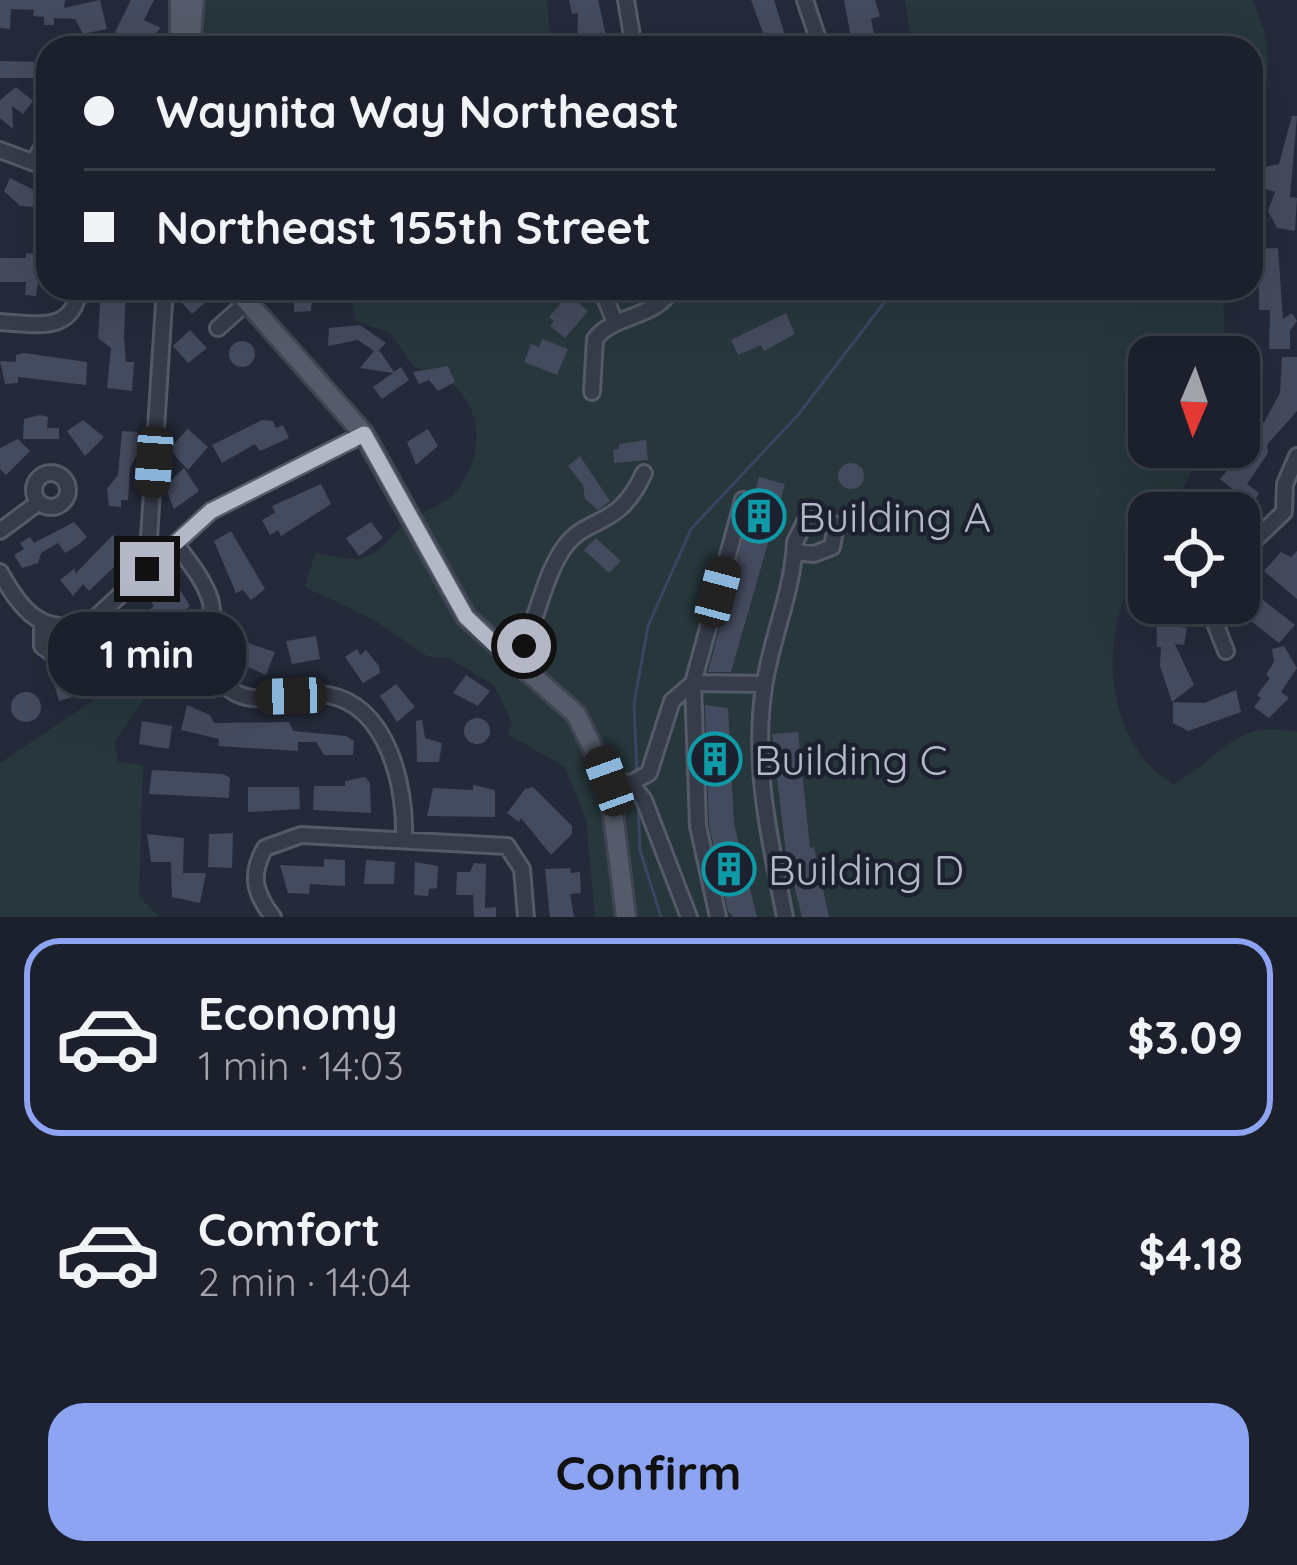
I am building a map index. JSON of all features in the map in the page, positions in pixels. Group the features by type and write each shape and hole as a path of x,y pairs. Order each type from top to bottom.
{"main road":[{"path":"180,0 180,36"},
{"path":"191,36 194,0"},
{"path":"245,300 364,434 466,617 576,714 609,781 626,917"}],"street":[{"path":"626,0 632,36"},
{"path":"805,0 817,36"},
{"path":"0,150 36,163"},
{"path":"0,322 63,322 72,315 76,300"},
{"path":"147,569 164,300"},
{"path":"218,328 238,300"},
{"path":"606,300 615,322"},
{"path":"592,392 595,339 615,322 666,300"},
{"path":"0,572 17,604 42,623 76,627 92,621 211,511 364,434"},
{"path":"1260,535 1284,512 1285,484 1297,456"},
{"path":"514,663 538,619 562,551 575,535 631,502 644,473"},
{"path":"718,917 698,826 693,683 743,500"},
{"path":"0,531 39,502"},
{"path":"1284,512 1297,523"},
{"path":"176,544 210,598 219,678 235,693 254,698 327,694 366,717 403,784 404,839"},
{"path":"785,917 761,790 758,736 764,684 795,552"},
{"path":"42,623 42,646 53,654 68,651 76,627"},
{"path":"1215,624 1226,651"},
{"path":"609,781 632,783 649,773 672,701 693,683 764,684"},
{"path":"632,783 644,800 689,917"},
{"path":"273,917 256,884 255,867 265,848 288,836 490,841 513,850 522,869 526,917"}],"shaded area":[{"path":"205,0 547,0 550,36 202,36"},
{"path":"905,0 1252,0 1267,49 1267,81 1263,100 1263,36 910,36"},
{"path":"351,300 1223,300 1224,336 1128,336 1128,468 1194,468 1180,492 1128,492 1128,590 1114,642 1115,689 1128,733 1140,753 1173,784 1242,736 1275,729 1297,732 1297,917 595,917 586,820 565,767 507,734 512,723 494,685 449,658 427,656 374,620 305,587 315,553 351,559 370,555 406,522 447,499 469,470 476,432 465,398 452,384 414,367 390,333 355,321"},
{"path":"156,658 169,664 114,742 118,762 143,765 139,896 159,917 0,917 0,763"}],"building":[{"path":"0,0 65,0 64,8 100,0 107,29 83,34 75,19 54,18 54,25 44,25 44,17 33,16 34,10 11,9 10,29 0,28"},
{"path":"131,0 154,0 144,20 161,28 152,36 115,32"},
{"path":"569,0 598,0 606,36 577,36 578,13 572,14"},
{"path":"751,0 774,0 785,36 763,33"},
{"path":"844,0 875,0 880,16 871,19 875,36 851,36"},
{"path":"0,61 36,62 36,78 0,78"},
{"path":"16,87 33,101 23,114 12,106 13,129 0,118 0,100"},
{"path":"1292,116 1297,116 1290,197 1297,198 1295,231 1277,228 1268,211 1275,192 1263,188 1263,168 1279,164"},
{"path":"10,178 36,191 36,205 20,206 4,191"},
{"path":"1278,248 1283,319 1292,313 1297,321 1290,331 1290,349 1269,349 1270,310 1259,310 1263,249"},
{"path":"26,253 36,253 36,296 25,295 26,282 0,282 0,258 26,258"},
{"path":"100,300 126,300 124,337 126,362 134,362 132,391 107,388 111,348 98,338"},
{"path":"180,300 208,300 192,314"},
{"path":"312,300 311,311 294,312 294,303 283,303"},
{"path":"564,300 574,300 588,311 565,338 550,326 554,321 549,317"},
{"path":"786,313 795,334 764,351 761,345 738,355 731,340"},
{"path":"360,325 386,343 379,350 394,372 401,367 409,380 382,399 373,387 393,373 360,368 374,351 358,340 328,346 329,328"},
{"path":"190,330 207,348 188,363 173,346"},
{"path":"542,339 568,349 557,375 524,362 531,344 539,347"},
{"path":"242,341 255,354 242,367 229,354"},
{"path":"16,355 87,362 86,385 18,377 18,383 5,384 0,361 16,362"},
{"path":"1282,357 1297,357 1297,411 1267,445 1268,453 1260,465 1260,425 1280,393"},
{"path":"448,366 455,382 438,391 429,380 419,384 413,372"},
{"path":"48,417 47,428 59,428 59,439 23,439 24,419"},
{"path":"83,420 104,437 85,456 67,431"},
{"path":"262,420 273,421 276,428 283,425 289,438 260,451 255,444 222,463 212,445"},
{"path":"188,429 208,447 188,470 169,449"},
{"path":"428,429 438,446 416,465 407,442"},
{"path":"122,431 137,432 141,447 130,468 128,500 121,500 121,507 109,506 107,489 118,475"},
{"path":"18,439 30,451 6,475 0,469 0,448"},
{"path":"646,440 648,460 614,463 613,450 619,444"},
{"path":"580,456 610,501 598,510 585,499 583,485 568,466"},
{"path":"851,463 864,476 851,489 838,476"},
{"path":"184,468 199,491 174,509 165,486"},
{"path":"1230,468 1258,468 1247,484 1258,492 1236,492 1220,479"},
{"path":"759,477 785,484 731,672 708,672"},
{"path":"321,484 331,504 281,536 278,530 270,535 262,520 275,513 272,506"},
{"path":"74,522 87,537 78,545 65,553 58,543 41,553 38,563 22,568 14,555 24,549 20,543 30,537 34,543"},
{"path":"371,522 383,538 359,556 346,538"},
{"path":"231,531 265,589 251,600 243,590 236,593 214,541"},
{"path":"113,535 134,548 89,591 83,584 73,596 60,580 75,568 75,574"},
{"path":"596,538 621,561 609,573 584,550"},
{"path":"1297,551 1297,599 1264,571 1281,552 1291,557"},
{"path":"180,590 190,606 137,650 135,647 117,669 104,673 91,658 126,635 123,631 154,606 150,601 163,591 174,595"},
{"path":"1260,597 1295,625 1279,643 1255,624 1260,624"},
{"path":"1156,624 1187,628 1184,645 1175,644 1194,685 1172,702 1160,666 1161,647 1157,647"},
{"path":"316,636 320,659 292,664 286,641"},
{"path":"245,642 275,652 266,675 239,663"},
{"path":"1284,646 1297,668 1281,692 1289,698 1269,718 1254,707 1270,678 1266,675 1274,662 1272,649"},
{"path":"357,649 360,655 366,650 379,666 380,673 363,683 345,657"},
{"path":"87,667 92,684 86,686 87,693 59,701 54,684"},
{"path":"466,675 490,691 478,706 453,693"},
{"path":"396,684 415,707 397,722 380,696"},
{"path":"1236,690 1241,712 1188,731 1173,723 1173,702 1204,703"},
{"path":"26,692 41,707 26,722 11,707"},
{"path":"187,705 210,715 214,723 289,722 293,731 346,736 354,741 353,755 324,755 316,742 298,742 298,751 218,746 219,739 181,730"},
{"path":"705,705 728,708 734,824 757,917 733,917 728,911 709,825"},
{"path":"477,718 487,721 487,741 477,744 467,741 464,731 467,721"},
{"path":"422,720 425,738 442,743 439,762 417,762 416,721"},
{"path":"142,721 172,726 169,749 139,744"},
{"path":"798,732 810,848 814,847 829,917 802,917 786,853 772,734"},
{"path":"152,770 223,774 230,778 229,798 149,794"},
{"path":"365,777 370,783 371,813 313,810 314,786 345,786 345,781"},
{"path":"473,785 495,790 495,817 427,816 433,788 473,790"},
{"path":"248,787 299,787 300,809 248,812"},
{"path":"533,787 572,826 572,834 551,855 521,818 519,822 507,813 525,789"},
{"path":"233,833 232,868 208,867 209,834"},
{"path":"147,834 184,838 183,873 206,873 200,903 172,897 171,862 151,862"},
{"path":"324,859 345,860 345,886 310,884 309,894 288,893 280,865 324,867"},
{"path":"366,860 395,862 394,884 364,884"},
{"path":"415,862 438,866 437,888 429,889 428,896 414,895"},
{"path":"474,863 486,864 485,908 496,907 496,917 474,917 473,895 456,895 457,872 470,872"},
{"path":"570,868 571,873 580,872 581,893 570,894 574,917 550,917 545,869"}],"waterway":[{"path":"637,774 634,704 648,626 691,529 798,415 884,300"},
{"path":"638,801 640,850 661,917"}],"place":[{"name":"Building A","path":"759,516"},
{"name":"Building C","path":"715,759"},
{"name":"Building D","path":"729,869"}],"route":[{"path":"147,569 211,511 364,434 466,617 514,663 524,646"}]}
